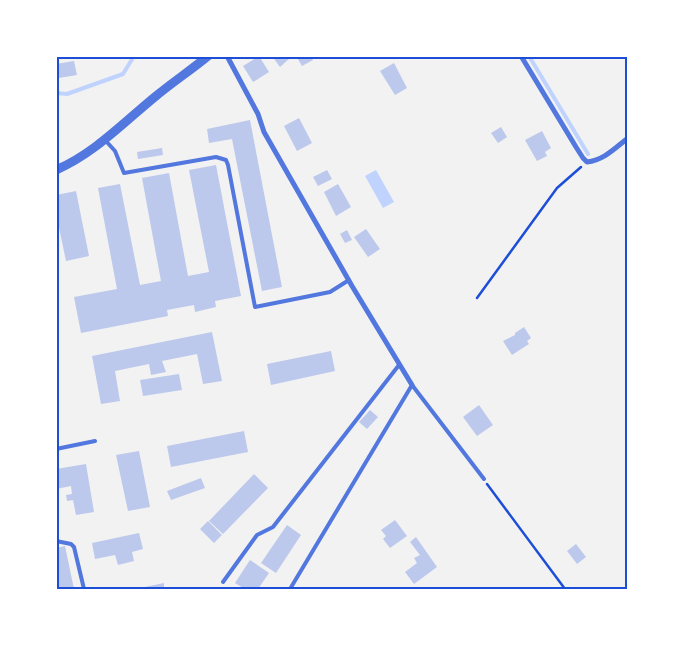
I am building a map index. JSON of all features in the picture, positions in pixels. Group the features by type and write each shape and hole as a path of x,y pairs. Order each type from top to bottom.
{"street":[{"path":"56,170 85,154 104,140 156,96 208,56"},
{"path":"227,56 258,114 264,132 412,385"},
{"path":"521,56 582,158 587,162 607,155 628,138"}],"lane":[{"path":"104,140 115,151 124,173 216,158 226,160 255,307 330,292 349,280"},
{"path":"223,582 257,535 274,527 399,365"},
{"path":"290,589 412,385 484,479"},
{"path":"56,449 94,441"},
{"path":"56,541 71,544 74,547 84,589"}],"path":[{"path":"477,298 557,188 587,162"},
{"path":"484,479 565,589"}],"water":[{"path":"376,170 394,202 383,208 365,176"}],"building":[{"path":"259,56 269,72 253,82 243,66"},
{"path":"272,56 287,56 289,59 280,67"},
{"path":"296,56 311,56 313,60 302,66"},
{"path":"74,61 77,75 59,78 56,64"},
{"path":"394,63 407,88 395,95 380,71"},
{"path":"299,118 312,143 297,151 284,126"},
{"path":"250,120 282,287 262,291 232,139 209,143 207,129"},
{"path":"501,127 507,137 498,143 491,133"},
{"path":"542,131 551,148 545,152 547,156 537,161 525,140"},
{"path":"162,148 163,155 138,159 137,152"},
{"path":"216,165 241,296 215,301 216,307 195,312 194,305 167,310 168,316 81,333 74,297 117,289 98,188 120,184 140,285 161,281 142,178 169,173 188,276 209,272 189,170"},
{"path":"327,170 332,179 318,186 313,177"},
{"path":"338,184 351,207 336,216 324,192"},
{"path":"76,191 89,256 66,261 56,213 56,195"},
{"path":"366,229 380,249 368,257 354,237"},
{"path":"347,230 352,240 345,243 340,234"},
{"path":"524,327 531,338 527,341 529,344 512,355 503,341 515,335"},
{"path":"212,332 222,381 203,384 197,354 162,361 166,372 151,375 149,364 115,371 120,401 101,404 92,356"},
{"path":"331,351 335,371 271,385 267,364"},
{"path":"179,374 182,390 143,396 140,380"},
{"path":"479,405 493,425 477,436 463,417"},
{"path":"370,410 378,417 367,429 359,422"},
{"path":"244,431 248,452 171,467 167,446"},
{"path":"139,451 150,507 128,511 116,455"},
{"path":"86,464 94,512 76,515 73,500 67,501 66,495 72,494 71,486 56,489 56,469"},
{"path":"254,474 268,488 223,534 209,521"},
{"path":"201,478 205,488 171,500 167,491"},
{"path":"395,520 407,536 390,548 383,539 386,536 381,530"},
{"path":"208,521 222,535 214,543 200,529"},
{"path":"287,525 301,535 276,573 261,563"},
{"path":"139,533 143,549 132,552 134,561 118,565 115,555 95,559 92,543"},
{"path":"416,537 437,567 414,584 405,572 417,563 414,558 420,555 410,542"},
{"path":"576,544 586,557 577,564 567,551"},
{"path":"65,546 74,589 56,589 56,548"},
{"path":"250,560 269,573 258,589 245,589 235,583"},
{"path":"164,583 164,589 140,589 140,588"}],"waterway":[{"path":"56,93 67,94 123,74 134,56"},
{"path":"529,56 588,154"}]}
